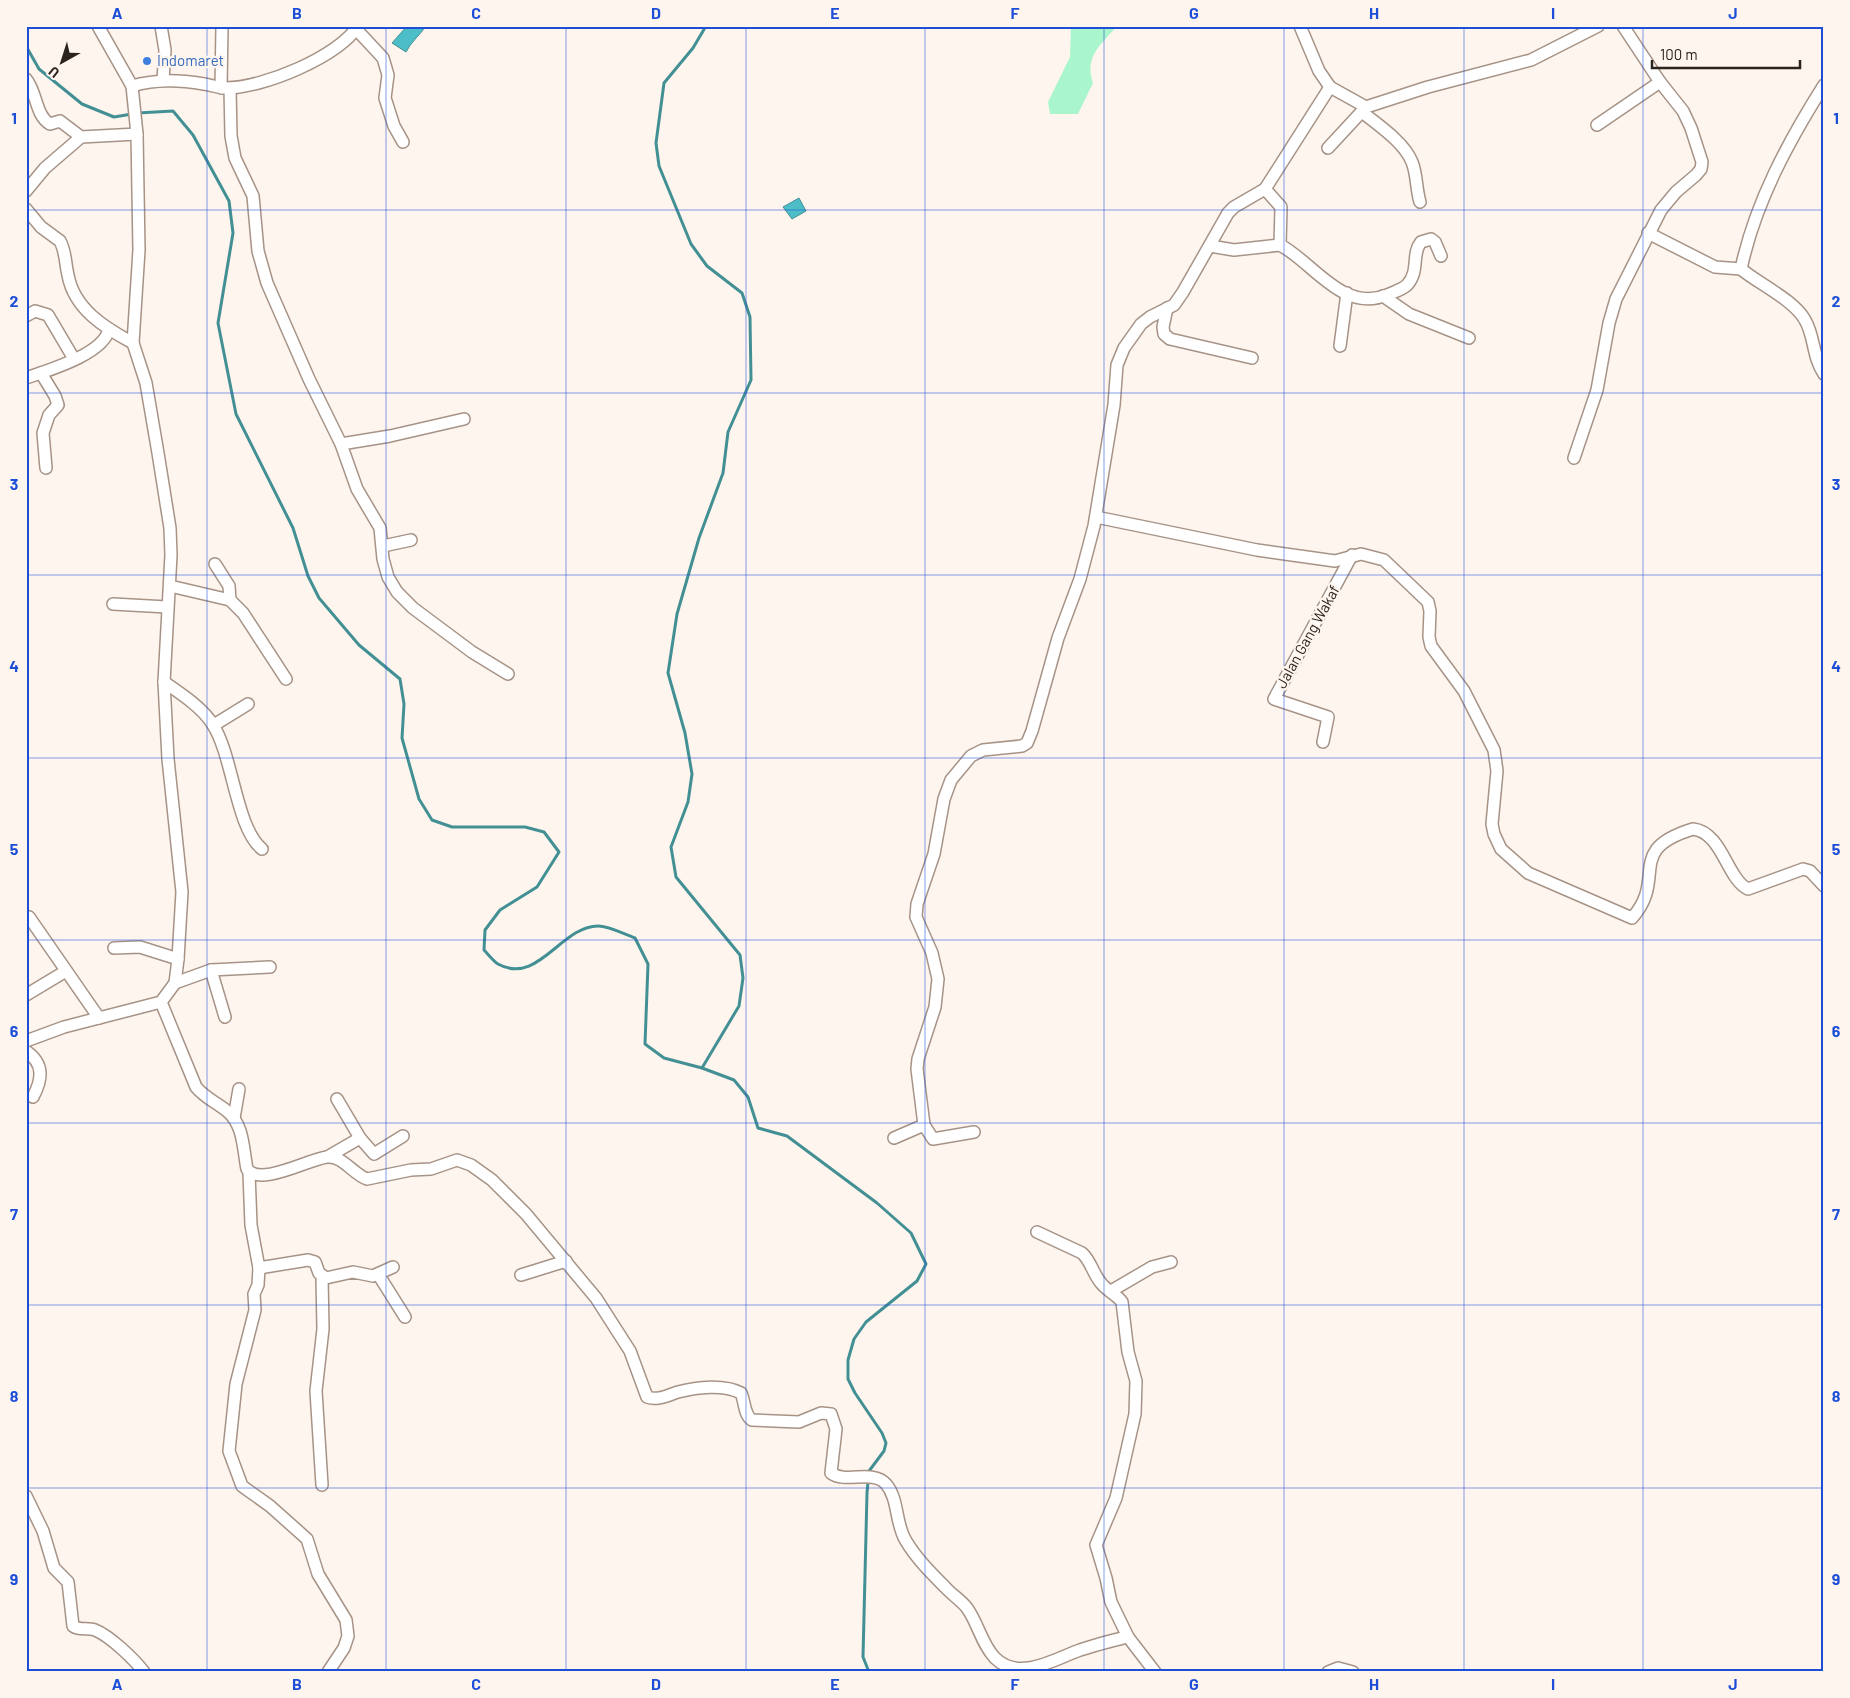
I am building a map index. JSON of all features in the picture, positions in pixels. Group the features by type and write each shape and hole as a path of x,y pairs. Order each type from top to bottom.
{"street":[{"path":"26,1041 64,1027 161,1002 174,983 178,959 182,892 168,759 164,682 171,556 168,519 146,383 134,343 139,250 137,134 132,86 98,26"},
{"path":"161,26 164,50 163,80"},
{"path":"222,26 225,88 231,136 236,158 253,196 258,251 267,283 308,379 342,444 357,489 380,528 383,559 388,577 397,592 413,608 472,652 508,674"},
{"path":"1300,26 1319,71 1330,87 1364,109 1410,157 1415,171 1420,202"},
{"path":"1328,148 1364,109 1428,87 1531,60 1598,26"},
{"path":"1574,458 1597,390 1612,308 1648,233 1668,201 1696,175 1701,169 1702,162 1691,128 1683,111 1660,82 1623,26"},
{"path":"132,86 163,80 225,88 274,78 336,50 357,28 383,58 388,75 385,98 394,126 403,142"},
{"path":"26,79 31,85 43,119 50,124 60,121 81,137"},
{"path":"1597,125 1660,82"},
{"path":"1741,269 1750,233 1770,182 1824,85"},
{"path":"974,1132 933,1139 924,1125 918,1064 935,1007 938,979 932,954 916,917 916,904 934,854 944,799 951,780 971,756 983,750 1016,748 1027,743 1058,638 1080,579 1096,517 1114,405 1117,365 1124,348 1141,324 1174,304 1183,292 1228,213 1234,207 1265,189 1330,87"},
{"path":"26,191 46,168 81,137 137,134"},
{"path":"1265,189 1281,207 1280,245"},
{"path":"26,209 41,227 60,241 68,275 76,297 92,316 109,329 134,343"},
{"path":"1648,233 1715,267 1741,269 1801,315 1809,330 1814,355 1824,374"},
{"path":"1210,246 1234,250 1280,245 1290,250 1328,284 1347,293 1369,298 1383,296 1405,287 1416,265 1416,251 1421,242 1431,240 1435,242 1441,256"},
{"path":"1340,346 1347,293"},
{"path":"1383,296 1409,314 1469,338"},
{"path":"1167,308 1163,327 1164,334 1170,339 1252,358"},
{"path":"26,316 35,311 48,315 74,359"},
{"path":"26,378 88,353 105,340 109,329"},
{"path":"41,373 55,396 58,405 49,416 43,433 46,468"},
{"path":"342,444 390,436 464,419"},
{"path":"1096,517 1257,550 1336,561 1361,554 1384,560 1428,602 1431,646 1464,691 1495,755 1497,772 1493,818 1494,834 1501,849 1528,873 1632,918 1647,897 1651,854 1658,846 1693,829 1707,834 1728,861 1737,878 1748,889 1753,889 1778,876 1803,868 1810,871 1824,886"},
{"path":"383,546 411,540"},
{"name":"Jalan Gang Wakaf","path":"1323,742 1328,717 1274,699 1352,555"},
{"path":"215,564 229,586 230,600"},
{"path":"170,586 230,600 243,613 286,679"},
{"path":"113,604 167,607"},
{"path":"164,682 201,711 214,726 223,746 234,789 248,828 262,849"},
{"path":"214,726 248,704"},
{"path":"29,917 99,1018"},
{"path":"114,948 140,947 178,959"},
{"path":"174,983 211,970 270,967"},
{"path":"211,970 225,1017"},
{"path":"26,995 66,971"},
{"path":"161,1002 196,1087 204,1097 234,1118 240,1132 249,1173 251,1225 259,1268 258,1285 254,1294 255,1310 236,1384 229,1451 242,1486 270,1506 307,1539 318,1574 346,1620 348,1636 344,1648 328,1672"},
{"path":"26,1051 40,1067 42,1074 40,1084 33,1097"},
{"path":"234,1118 239,1089"},
{"path":"337,1099 360,1138 374,1154 403,1136"},
{"path":"894,1138 924,1125"},
{"path":"249,1173 259,1176 282,1171 329,1156 360,1138"},
{"path":"329,1156 339,1160 353,1172 367,1179 412,1170 431,1169 457,1160 464,1162 492,1180 510,1197 566,1261 621,1334 630,1351 647,1397 655,1399 678,1392 722,1387 741,1393 747,1414 752,1420 799,1422 821,1413 828,1413 834,1418 836,1428 831,1473 838,1477 879,1479 886,1484 892,1495 904,1539 911,1550 968,1610 989,1651 1005,1666 1015,1668 1041,1666 1080,1650 1128,1637"},
{"path":"1037,1232 1087,1257 1102,1285 1122,1302 1128,1352 1137,1393 1116,1498 1096,1545 1106,1578 1107,1593 1128,1637 1155,1672"},
{"path":"259,1268 308,1260 315,1262 322,1277 323,1329 316,1391 322,1486"},
{"path":"521,1275 566,1261"},
{"path":"1111,1291 1152,1267 1171,1262"},
{"path":"322,1277 354,1272 366,1276 378,1274 393,1267"},
{"path":"378,1274 405,1317"},
{"path":"26,1496 43,1532 54,1568 68,1582 73,1626 78,1629 91,1628 110,1638 144,1672"},
{"path":"1328,1672 1338,1668 1353,1672"}],"green space":[{"path":"1071,26 1117,26 1100,45 1092,58 1091,74 1093,83 1078,114 1050,114 1048,102 1070,57"}],"water":[{"path":"407,26 426,26 406,52 392,43"},
{"path":"799,198 806,211 792,219 783,207"}],"waterway":[{"path":"702,1068 739,1006 743,978 740,955 676,877 671,847 688,802 692,774 685,733 668,673 677,614 699,538 723,473 728,432 751,380 750,317 742,293 707,266 691,244 659,166 656,143 664,83 693,48 706,26"},
{"path":"26,46 39,69 82,104 114,117 132,114"},
{"path":"138,113 173,111 193,135 229,201 233,233 218,323 236,414 293,528 308,576 319,598 359,645 400,679 404,704 402,738 419,799 432,820 452,827 525,827 544,832 559,852 537,887 500,910 485,930 484,950 498,964 512,969 525,967 537,962 572,935 585,929 602,926 635,938 648,964 645,1044 664,1058 702,1068 734,1080 748,1097 758,1128 787,1136 877,1203 911,1233 926,1264 917,1281 866,1322 854,1339 848,1360 848,1379 855,1393 882,1433 886,1443 884,1451 869,1471 867,1493 863,1657 869,1672"}],"place":[{"name":"Indomaret","path":"147,61"}]}
